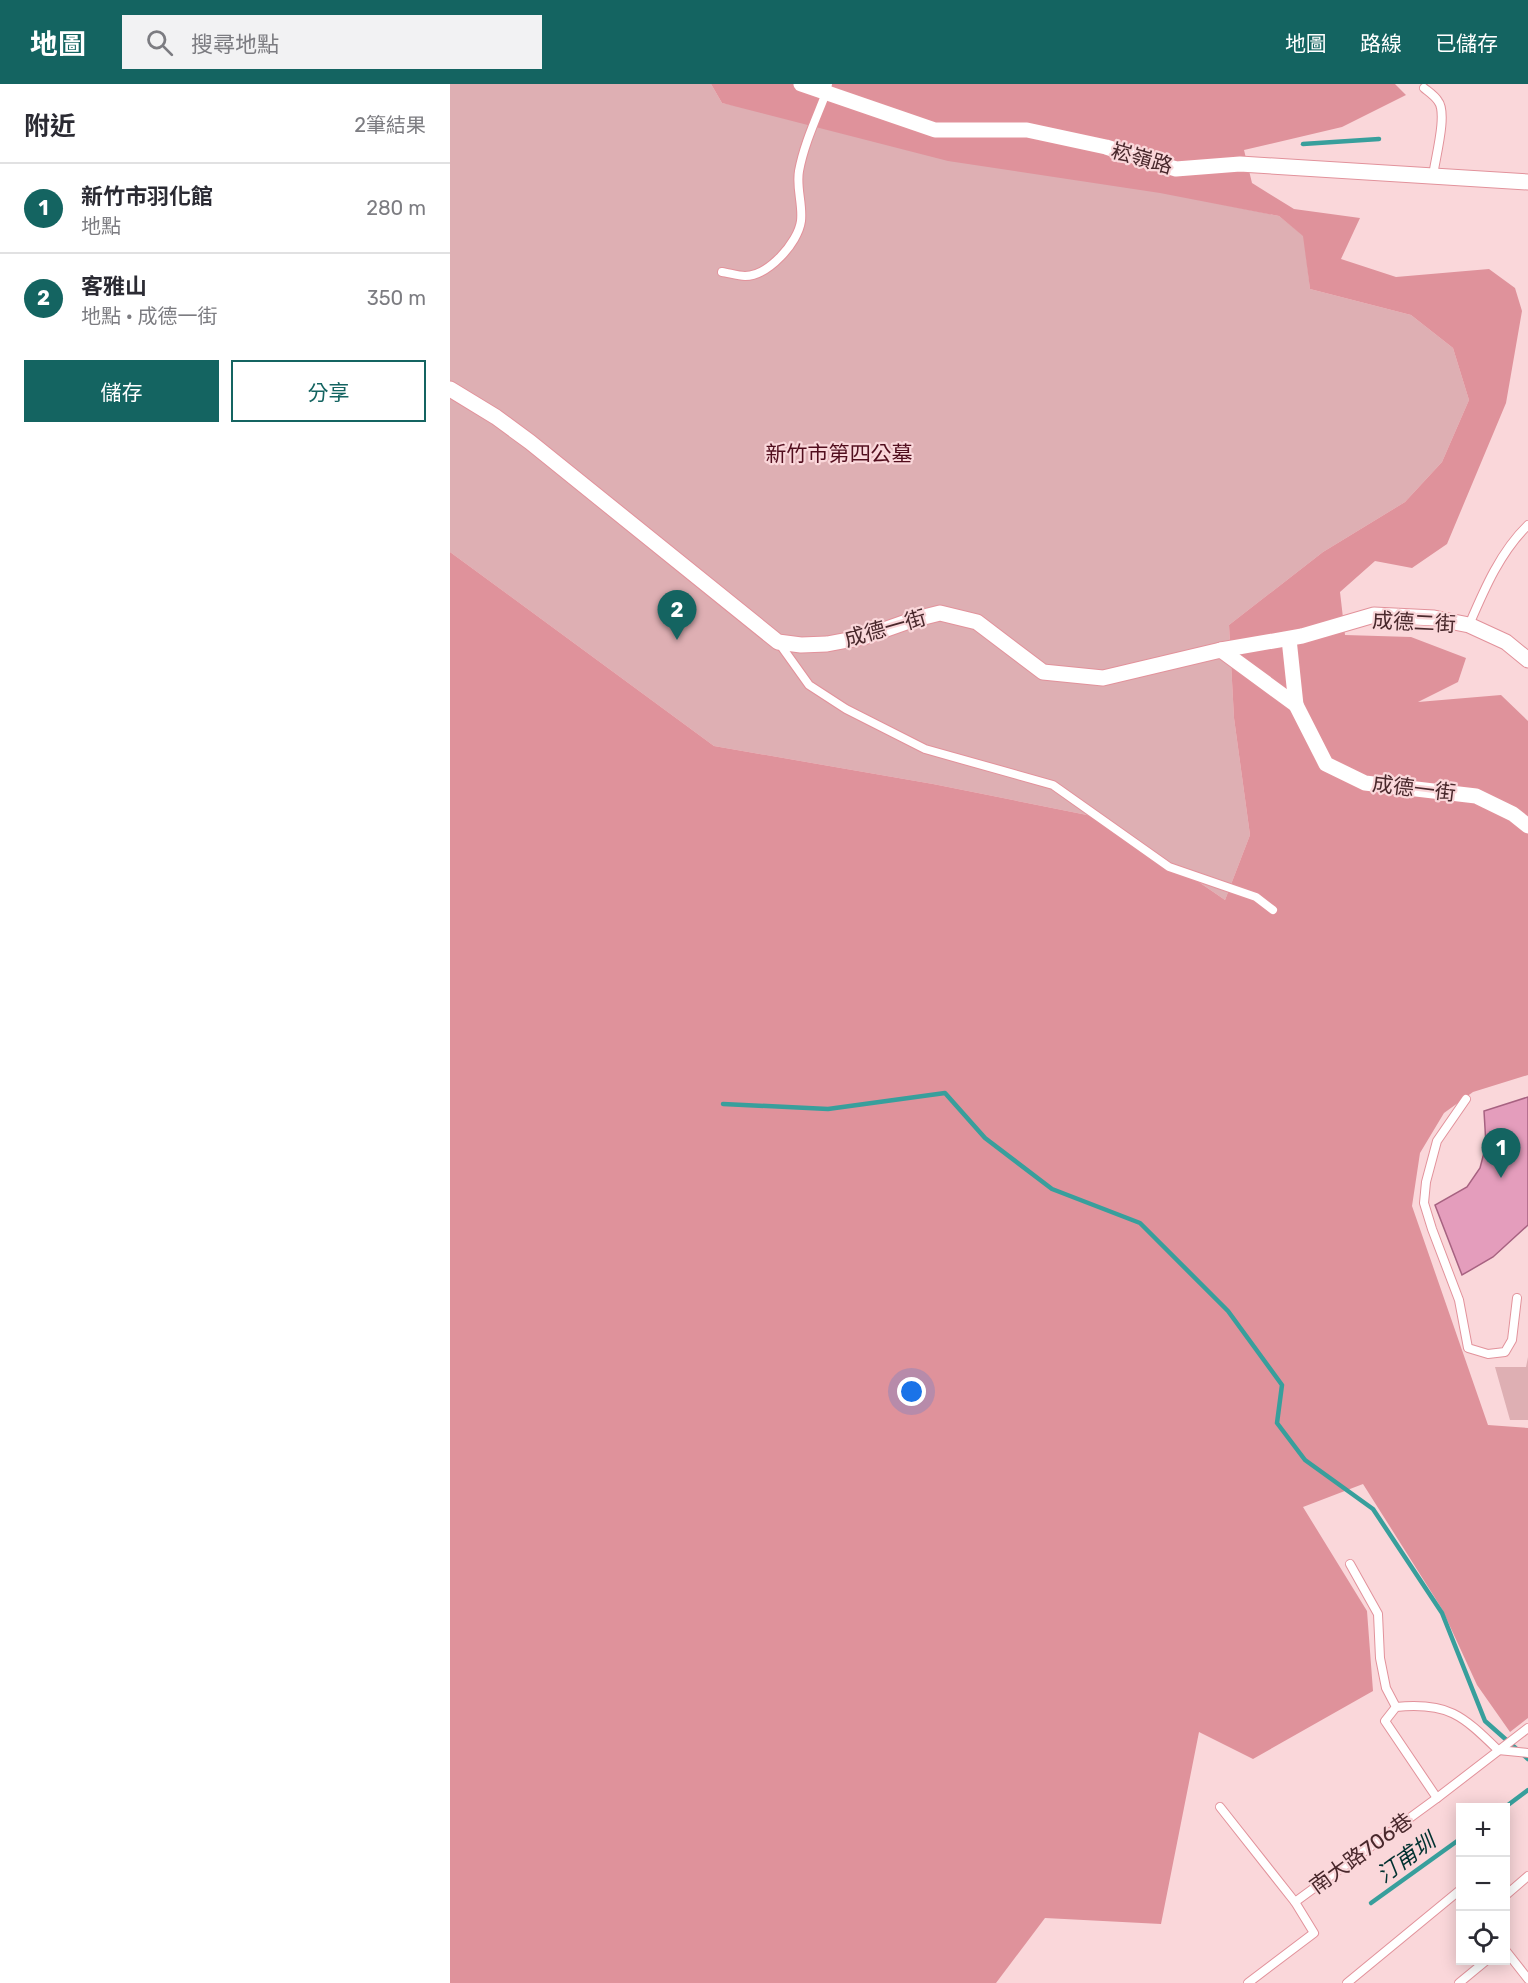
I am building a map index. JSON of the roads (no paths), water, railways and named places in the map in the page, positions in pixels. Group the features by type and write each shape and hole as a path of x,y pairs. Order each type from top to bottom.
{"street":[{"name":"崧嶺路","path":"801,84 827,88 935,130 1027,130 1106,147 1176,169 1240,164 1528,182"},
{"path":"450,389 496,417 530,442 778,642"},
{"name":"成德一街","path":"778,642 801,645 827,644 864,637 939,612 976,622 1043,672 1102,678 1221,650 1296,705"},
{"name":"成德二街","path":"1221,650 1289,639 1374,615 1434,618 1469,625 1506,642 1528,660"},
{"name":"成德一街","path":"1289,639 1296,705 1326,764 1365,783 1476,796 1513,814 1528,826"}],"lane":[{"path":"722,272 746,276 759,273 774,263 795,239 801,222 797,182 802,157 827,88"},
{"path":"1424,88 1440,102 1443,122 1433,176"},
{"path":"1469,625 1487,582 1520,533 1528,525"},
{"path":"778,642 808,685 846,709 925,749 1053,785 1169,867 1256,897 1274,910"},
{"path":"1466,1099 1437,1141 1426,1182 1424,1203 1459,1300 1468,1348 1488,1354 1505,1352 1512,1340 1517,1298"},
{"path":"1350,1564 1378,1614 1380,1658 1386,1688 1396,1707"},
{"path":"1437,1798 1385,1720 1396,1707 1412,1705 1440,1707 1460,1715 1499,1749 1528,1753"},
{"name":"南大路706巷","path":"1248,1983 1314,1933 1295,1902 1528,1728"},
{"path":"1220,1807 1295,1902"},
{"path":"1510,1892 1528,1876"},
{"path":"1347,1983 1456,1894"},
{"path":"1510,1955 1527,1974"},
{"path":"1460,1983 1481,1965"}],"waterway":[{"path":"1303,144 1379,139"},
{"path":"723,1104 828,1109 945,1093 985,1138 1052,1189 1140,1223 1228,1311 1282,1385 1277,1423 1305,1460 1373,1509 1442,1613 1485,1721 1528,1759"},
{"name":"汀甫圳","path":"1510,1804 1528,1790"},
{"name":"汀甫圳","path":"1371,1903 1456,1842"}],"place":[{"name":"客雅山","path":"677,640"},
{"name":"新竹市羽化館","path":"1501,1178"}],"park label":[{"name":"新竹市第四公墓","path":"839,453"}]}
